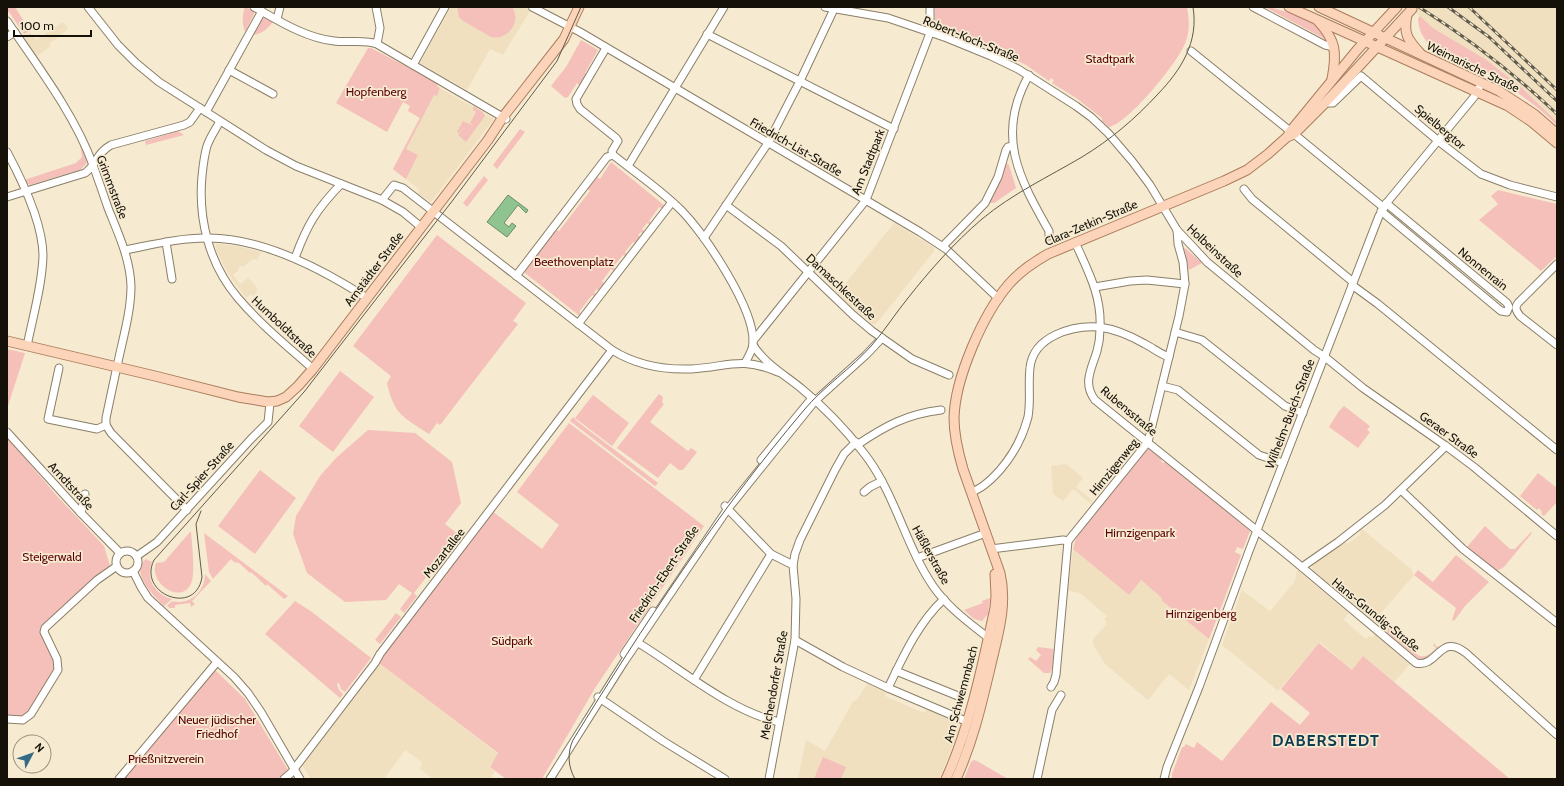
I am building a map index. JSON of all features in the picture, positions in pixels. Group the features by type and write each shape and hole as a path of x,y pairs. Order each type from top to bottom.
{"main road":[{"name":"Arnstädter Straße","path":"270,402 286,397 292,393 313,369 488,140 567,43 579,7"},
{"name":"Arnstädter Straße","path":"572,29 585,7"},
{"path":"1289,7 1377,47"},
{"path":"1319,7 1373,33"},
{"name":"Clara-Zetkin-Straße","path":"1290,134 1332,80 1365,41 1397,7"},
{"name":"Clara-Zetkin-Straße","path":"996,644 1002,619 1003,592 1000,573 960,458 955,435 954,420 957,391 970,354 982,327 1009,284 1029,266 1048,254 1248,170 1325,104 1410,11 1405,28 1407,36 1422,55"},
{"path":"1317,19 1328,32 1334,47 1332,80"},
{"name":"Weimarische Straße","path":"1373,33 1482,83 1520,104 1557,134"},
{"name":"Weimarische Straße","path":"1377,47 1477,92 1521,114 1557,143"},
{"path":"7,342 153,379 170,381 238,397 270,402"},
{"path":"7,347 116,369"},
{"name":"Clara-Zetkin-Straße","path":"988,637 996,596 996,581 991,549"},
{"name":"Am Schwemmbach","path":"946,779 955,761 968,722 988,637"},
{"name":"Am Schwemmbach","path":"956,779 975,728 996,644"}],"street":[{"path":"88,7 118,45 136,63 159,82 278,157 296,166 382,200 403,212 421,227"},
{"path":"254,7 298,30 319,38 333,41 371,42 377,44 505,119"},
{"path":"277,19 280,7"},
{"path":"376,7 380,28 377,44"},
{"path":"413,65 445,7"},
{"name":"Friedrich-List-Straße","path":"532,7 606,48 943,246 999,299"},
{"path":"628,166 724,7"},
{"name":"Robert-Koch-Straße","path":"825,7 888,18 991,56 1029,75 1086,113 1113,139"},
{"name":"Am Stadtpark","path":"745,363 753,343 866,200 930,33 930,7"},
{"path":"1253,7 1325,45 1334,47"},
{"path":"704,238 768,144 834,9"},
{"path":"7,197 85,173 99,154 111,145 184,125 190,122 203,110 229,70 262,11"},
{"name":"Grimmstraße","path":"7,21 56,94 73,124 93,164 97,179 125,250 130,275 130,297 128,315 106,418 106,425"},
{"path":"7,37 15,32"},
{"path":"707,34 894,129"},
{"path":"606,48 576,99 580,109 618,141 612,151 613,155"},
{"name":"Nonnenrain","path":"1191,51 1290,134 1507,302 1507,312 1501,311 1384,207"},
{"path":"229,70 273,94"},
{"path":"1029,75 1015,107 1013,122 1013,146 1022,182 1048,231 1049,236"},
{"name":"Spielbergtor","path":"1325,104 1333,103 1360,76 1438,141 1481,174 1510,186 1557,197"},
{"name":"Wilhelm-Busch-Straße","path":"1164,779 1167,767 1202,680 1283,463 1384,207 1477,92 1482,83"},
{"name":"Humboldtstraße","path":"220,121 208,143 204,157 200,192 206,238 218,268 227,284 238,298 266,328 313,369"},
{"name":"Holbeinstraße","path":"1113,139 1145,178 1177,230 1207,262 1314,350 1325,357"},
{"path":"943,246 980,209 993,187 1006,150 1008,147 1013,146"},
{"path":"7,152 26,191 37,222 43,254 41,282 27,346"},
{"path":"613,155 672,202 690,220 704,238 719,260 739,298 751,327 753,343 760,354 778,372"},
{"path":"516,276 607,157 613,155"},
{"path":"295,258 305,231 312,219 327,198 340,184"},
{"path":"382,200 394,185 403,188 612,350 632,361 662,368 692,369 728,363 745,363 757,364 778,372"},
{"path":"1244,189 1252,199 1557,450"},
{"path":"578,324 672,202"},
{"name":"Damaschkestraße","path":"726,205 776,242 853,315 882,338 912,359 949,375"},
{"name":"Hirnzigenweg","path":"1068,541 1148,442 1175,332 1185,284 1183,262 1178,244 1177,230"},
{"path":"125,250 166,242 206,238 233,240 295,258 367,298"},
{"path":"166,242 172,279"},
{"name":"Rubensstraße","path":"1075,242 1095,287 1099,308 1100,327 1097,351 1088,379 1091,395 1257,532"},
{"path":"1557,264 1518,303 1516,307 1517,313 1520,316 1557,345"},
{"path":"1095,287 1130,281 1147,280 1185,284"},
{"path":"971,492 976,490 995,475 1012,454 1020,438 1029,411 1031,362 1038,349 1050,338 1066,330 1077,327 1100,327 1117,331 1132,337 1162,355 1169,357"},
{"path":"1175,332 1202,340 1285,406 1303,413"},
{"name":"Friedrich-Ebert-Straße","path":"551,777 636,641 726,508 813,399 866,355 882,338"},
{"name":"Mozartallee","path":"284,779 294,769 612,350"},
{"name":"Geraer Straße","path":"1325,357 1363,388 1474,466 1557,536"},
{"path":"59,368 48,419 97,429 106,425 111,433 187,510"},
{"name":"Häßlerstraße","path":"778,372 792,381 836,420 856,444 873,466 882,481 917,558 933,587 944,599 996,644"},
{"path":"1162,386 1178,390 1259,454 1283,463"},
{"name":"Carl-Spier-Straße","path":"137,556 157,542 268,422 270,402"},
{"name":"Melchendorfer Straße","path":"769,779 795,640 796,599 793,565 800,540 844,454 856,444 896,421 925,412 941,410"},
{"name":"Arndtstraße","path":"7,432 80,512 120,553"},
{"path":"1302,567 1365,521 1401,490 1446,446"},
{"path":"864,492 882,481"},
{"path":"1401,490 1463,549 1557,623"},
{"path":"80,512 85,494"},
{"path":"726,508 771,554 793,565"},
{"name":"Hans-Grundig-Straße","path":"1257,532 1302,567 1416,663 1427,663 1440,650 1448,647 1458,647 1462,649 1557,735"},
{"path":"917,558 986,534"},
{"path":"991,549 1063,540 1068,541 1056,675 1051,687"},
{"path":"128,550 137,556 138,565 133,571 128,573 122,572 116,566 116,559 120,553 128,550"},
{"path":"694,680 771,554"},
{"path":"7,719 23,720 31,714 58,670 57,658 44,632 45,628 97,580 116,566"},
{"path":"133,571 148,598 234,677 248,693 261,712 300,779"},
{"path":"888,688 926,619 944,599"},
{"path":"795,640 843,667 968,722"},
{"path":"636,641 726,700 757,715 779,722"},
{"path":"119,779 217,662"},
{"path":"896,671 958,696"},
{"path":"1037,779 1052,710 1061,696"},
{"path":"599,698 663,741 725,779"}],"shaded area":[{"path":"451,7 523,7 530,11 503,55 490,49 467,90 420,63"},
{"path":"1410,7 1557,7 1557,122 1519,85 1485,59 1433,28"},
{"path":"63,22 68,29 49,44 51,46 36,57 23,37 30,32 36,40"},
{"path":"436,86 494,119 431,202 418,194 420,190 393,169"},
{"path":"508,195 528,210 526,213 518,205 504,223 509,227 512,223 516,226 507,237 487,222"},
{"path":"894,223 932,246 934,251 877,323 873,325 837,294"},
{"path":"217,244 236,246 261,252 257,260 253,259 243,267 240,266 238,268 239,270 233,275 240,284 248,278 252,281 258,289 253,296 251,294 246,298 227,272 216,249 215,246"},
{"path":"1066,464 1083,478 1076,487 1093,501 1091,504 1073,489 1063,501 1053,494 1051,466"},
{"path":"1362,529 1411,569 1414,575 1373,622 1312,572 1312,565 1345,541 1348,544 1361,534 1359,531"},
{"path":"1073,549 1129,595 1140,580 1163,598 1161,600 1209,639 1189,690 1169,674 1148,700 1105,664 1093,642 1094,638 1106,625 1104,619 1107,616 1080,593 1068,591"},
{"path":"1297,570 1349,613 1344,620 1366,639 1370,635 1372,637 1375,634 1410,664 1394,682 1363,656 1352,670 1320,642 1278,691 1222,645 1242,590 1270,611 1295,581"},
{"path":"379,663 498,754 489,767 495,771 490,779 433,779 420,769 422,762 405,750 384,779 311,779 302,765"},
{"path":"868,683 886,691 885,696 924,713 927,709 958,722 960,729 939,779 798,779 806,740 825,751 854,700 856,701"}],"green space":[{"path":"7,7 15,7 30,31 24,34 9,12 7,12"},
{"path":"245,7 254,11 254,14 245,32 243,26 243,13"},
{"path":"457,7 512,7 515,12 514,24 512,29 503,36 491,37 463,21 459,17"},
{"name":"Stadtpark","path":"935,7 1187,7 1189,28 1182,50 1153,90 1129,115 1118,123 1109,127 1102,121 1102,118 1076,98 1052,83 1054,80 1051,78 1049,81 1026,65 991,48 936,27"},
{"path":"1265,7 1284,11 1314,24 1328,39 1325,39"},
{"path":"1420,16 1433,28 1485,59 1519,85 1557,122 1557,125 1538,108 1498,78 1427,42 1422,34 1418,21"},
{"path":"265,17 273,22 267,29 252,35 261,20"},
{"path":"581,40 598,50 585,73 588,75 583,83 579,85 577,83 568,97 565,98 551,86 566,67"},
{"name":"Hopfenberg","path":"368,48 371,48 438,83 437,86 440,88 437,96 434,95 406,149 418,155 406,179 393,169 420,118 408,111 410,106 403,102 387,132 336,103"},
{"path":"473,106 483,112 485,116 466,142 458,135 465,126 459,133 457,132 463,121 474,126 470,123 476,112 473,110"},
{"path":"520,129 525,132 497,169 493,165"},
{"path":"178,131 184,135 146,145 145,141"},
{"path":"80,144 87,161 80,170 30,185 24,182 24,180 76,163 82,157"},
{"name":"Beethovenplatz","path":"611,162 665,206 663,209 659,207 649,221 652,223 651,225 647,223 642,229 645,232 644,234 641,232 638,235 641,237 636,244 633,242 625,252 628,255 626,257 623,255 613,267 616,270 615,272 611,269 602,281 605,284 600,291 597,289 594,292 597,295 595,297 592,295 579,312 582,314 580,316 525,273 525,270 554,233 557,230 559,231 590,191 588,189 597,177 600,179"},
{"path":"1006,163 1009,165 1016,188 994,203 991,203 989,201"},
{"path":"484,176 488,180 467,207 463,203"},
{"path":"1498,190 1557,204 1557,256 1541,271 1479,220 1498,204 1491,196"},
{"path":"437,235 526,303 513,321 518,324 440,425 437,423 429,434 406,419 397,409 393,402 387,383 391,376 353,346"},
{"path":"1185,248 1202,263 1189,270"},
{"path":"7,349 25,353 7,409"},
{"path":"340,371 374,397 333,452 299,426"},
{"path":"659,394 663,397 662,403 664,404 650,422 688,451 691,448 697,452 683,470 679,470 670,463 658,478 617,448"},
{"path":"593,395 629,423 612,446 575,418"},
{"path":"1344,406 1370,426 1367,430 1370,432 1358,448 1329,427"},
{"path":"573,417 658,483 655,486 570,421"},
{"name":"Südpark","path":"569,423 704,526 595,688 542,779 506,779 490,767 498,753 379,663 381,655 492,511 542,549 559,525 517,492"},
{"path":"368,430 415,433 452,462 461,503 445,524 459,535 414,593 417,596 404,613 400,609 412,593 399,584 386,600 345,602 307,573 293,534 296,516 320,476 336,458"},
{"name":"Steigerwald","path":"7,437 57,496 104,546 110,566 40,632 56,667 40,695 23,717 7,715"},
{"name":"Hirnzigenpark","path":"1147,449 1151,450 1162,459 1161,461 1163,463 1167,462 1250,531 1243,549 1237,547 1235,552 1241,555 1209,639 1161,600 1162,598 1141,580 1129,595 1073,549 1076,538"},
{"path":"260,470 296,498 255,554 218,526"},
{"path":"1538,473 1557,488 1557,502 1544,516 1541,514 1542,512 1539,508 1537,510 1520,496"},
{"path":"1485,526 1510,549 1515,549 1531,532 1532,533 1504,567 1497,571 1467,547"},
{"path":"190,532 193,557 192,581 188,589 182,592 168,590 157,578 155,571 156,563 164,562"},
{"path":"204,533 288,596 284,599 267,584 266,586 251,572 250,573 239,563 234,562 231,559 213,579 209,572"},
{"path":"1456,555 1489,582 1465,606 1454,621 1452,620 1456,608 1414,575 1418,570 1433,582"},
{"path":"146,559 152,562 150,574 156,590 172,599 164,606 149,590 142,577 140,570 141,564"},
{"path":"205,574 211,581 192,601 195,604 191,607 190,603 175,605 175,608 170,608 167,606 171,602 185,601 195,596 201,589 205,579"},
{"path":"990,598 988,614 982,621 974,619 964,610 983,603 982,601"},
{"path":"295,601 312,612 371,658 345,692 341,689 339,683 337,684 339,690 343,694 340,698 265,634"},
{"path":"396,613 401,617 380,644 375,640"},
{"path":"1388,628 1393,630 1390,633 1411,650 1414,647 1417,650 1415,653 1418,655 1428,655 1436,648 1433,645 1435,643 1437,647 1439,646 1426,658 1419,659 1387,633"},
{"path":"1319,643 1352,670 1363,656 1510,779 1172,778 1172,774 1182,747 1186,744 1194,748 1197,742 1222,761 1271,702 1300,725 1310,713 1281,689"},
{"path":"1038,647 1054,649 1050,673 1044,673 1028,659 1030,657 1036,661 1041,655 1036,650"},
{"name":"Neuer jüdischer Friedhof","path":"214,669 245,699 288,770 278,779 121,779"},
{"path":"823,757 846,767 841,779 814,779"},
{"path":"974,760 1008,779 964,779 971,762"}],"tram line":[{"path":"201,511 196,524 202,577 198,589 190,596 180,598 169,596 160,591 153,583 151,572 154,560 304,392 453,200 557,61 581,7"},
{"path":"575,779 569,760 573,740 626,655 682,571 741,489 772,449 812,401 864,354 925,277 952,247 972,228 994,210 1030,186 1102,144 1149,103 1174,75 1186,55 1191,44 1193,32 1193,7"}],"railway":[{"path":"1419,7 1491,57 1557,114"},
{"path":"1448,7 1489,37 1557,101"},
{"path":"1469,7 1557,90"}],"district":[{"name":"DABERSTEDT","path":"1326,740"}],"park label":[{"name":"Hirnzigenberg","path":"1201,614"},
{"name":"Prießnitzverein","path":"166,759"}]}
